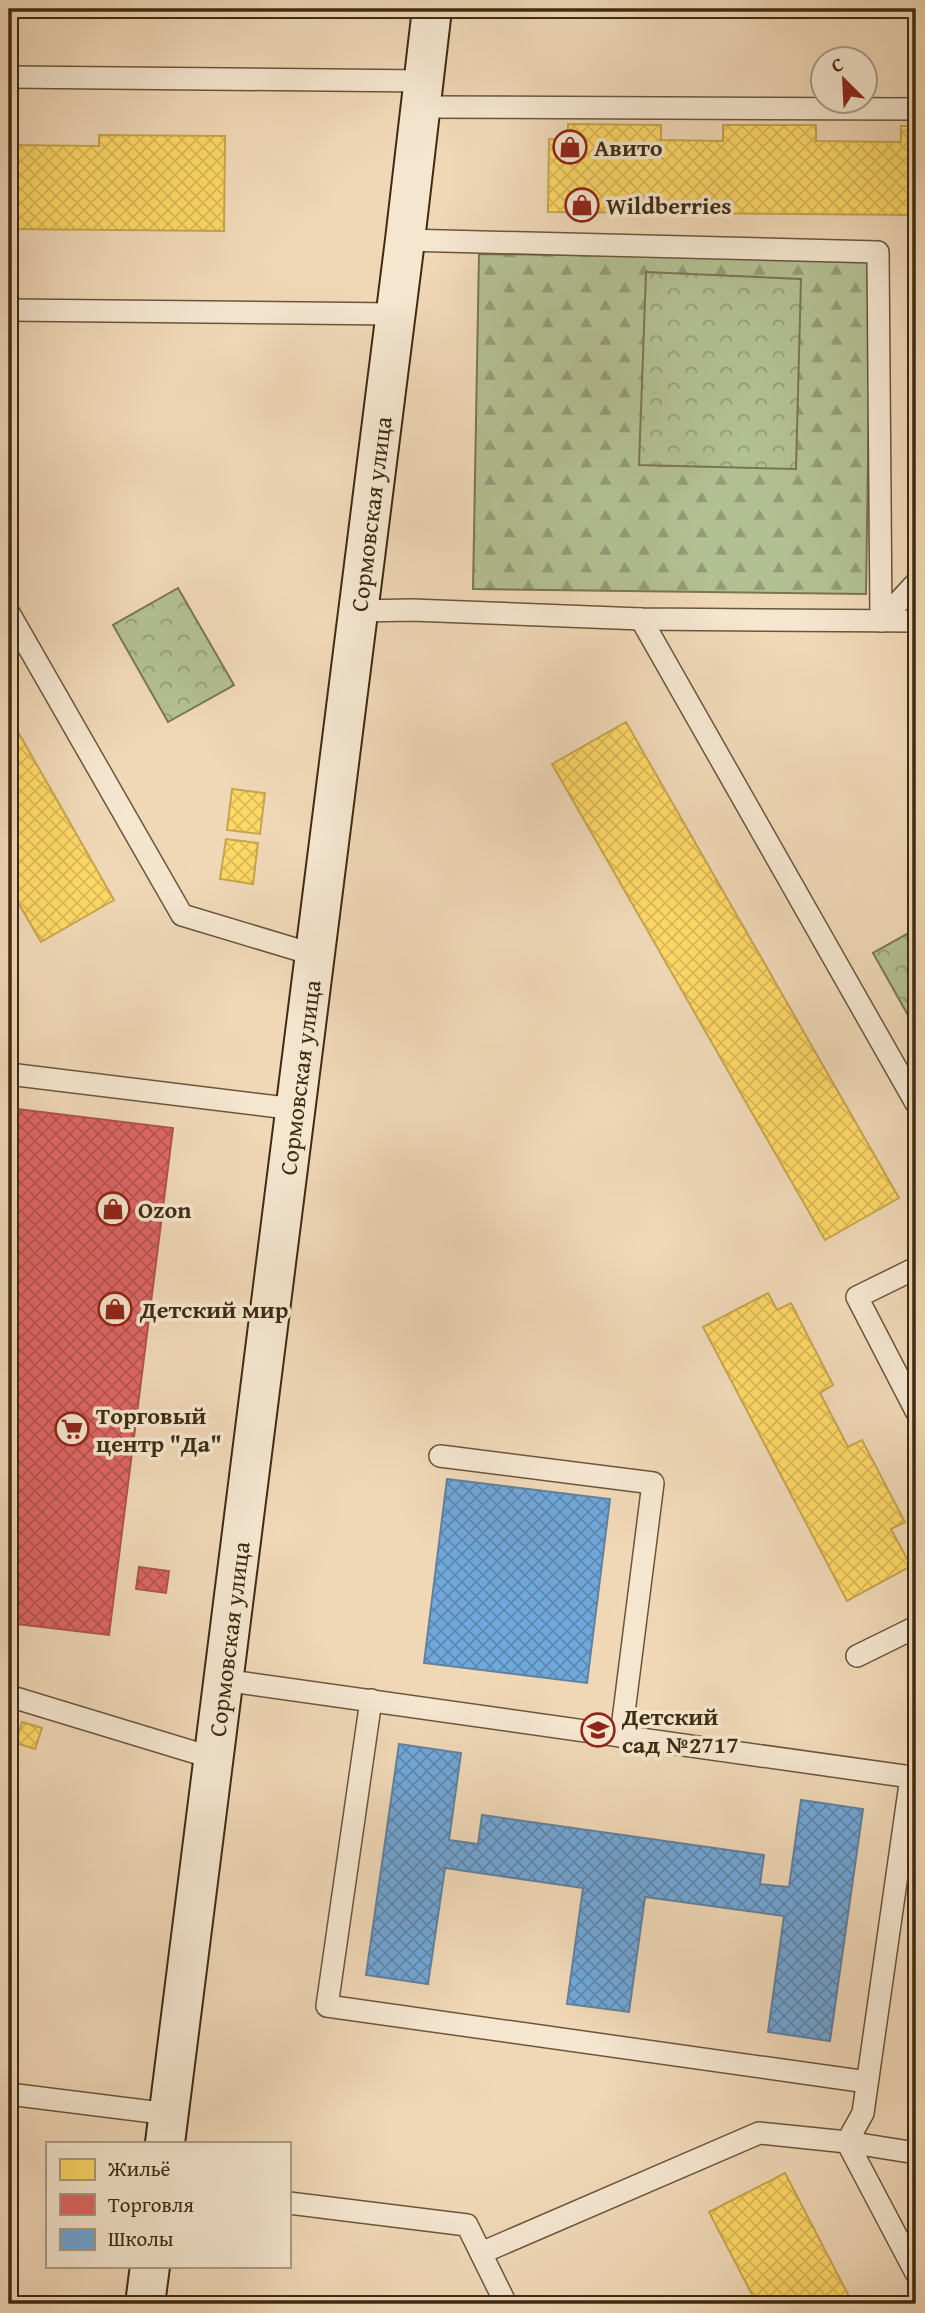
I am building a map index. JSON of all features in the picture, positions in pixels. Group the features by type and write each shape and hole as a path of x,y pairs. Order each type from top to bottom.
{"street":[{"name":"Сормовская улица","path":"167,2129 432,9"},
{"path":"145,2304 150,2268"}],"lane":[{"path":"9,76 423,94 916,109"},
{"path":"405,240 878,252 881,621"},
{"path":"9,310 395,314"},
{"path":"881,621 916,583"},
{"path":"358,611 412,610 641,619 916,621"},
{"path":"9,613 182,915 315,955"},
{"path":"641,619 916,1103"},
{"path":"9,1074 295,1109"},
{"path":"916,1268 857,1297 916,1412"},
{"path":"440,1456 653,1483 621,1736"},
{"path":"857,1656 916,1627"},
{"path":"223,1680 911,1777 863,2113 847,2142"},
{"path":"9,1696 213,1758"},
{"path":"370,1700 327,2006 867,2082"},
{"path":"9,2094 167,2129"},
{"path":"481,2253 759,2133 847,2142 916,2153"},
{"path":"847,2142 916,2273"},
{"path":"290,2203 467,2225 506,2304"}],"green space":[{"path":"479,254 871,259 866,594 473,589"},
{"path":"646,272 801,279 796,469 639,465"},
{"path":"178,588 234,685 168,722 113,625"},
{"path":"916,929 916,1013 909,1017 873,953"}],"building: Жильё":[{"path":"568,124 661,125 661,140 723,141 723,125 816,125 816,141 901,142 901,126 916,126 916,215 548,212 549,139 568,140"},
{"path":"99,135 225,136 224,231 9,229 9,145 99,146"},
{"path":"9,716 114,900 41,942 9,887"},
{"path":"626,722 899,1198 825,1240 552,764"},
{"path":"232,789 265,793 260,834 227,830"},
{"path":"226,839 258,843 253,884 220,879"},
{"path":"768,1293 777,1310 791,1303 833,1385 820,1393 848,1447 862,1440 905,1522 891,1529 911,1566 847,1601 703,1327"},
{"path":"22,1722 42,1728 35,1749 16,1743"},
{"path":"785,2173 853,2304 757,2304 709,2212"}],"building: Торговля":[{"name":"Торговый центр \"Да\"","path":"9,1108 173,1128 109,1635 9,1623"},
{"path":"139,1567 169,1571 166,1593 136,1589"}],"building: Школы":[{"path":"447,1479 610,1499 587,1683 424,1663"},
{"path":"399,1744 461,1753 449,1840 478,1844 482,1815 764,1855 760,1884 789,1887 801,1800 863,1809 830,2041 768,2032 784,1916 645,1897 629,2012 567,2004 583,1888 445,1868 428,1984 366,1975"}],"place":[{"name":"Авито","path":"570,147"},
{"name":"Wildberries","path":"582,205"},
{"name":"Ozon","path":"113,1209"},
{"name":"Детский мир","path":"115,1309"},
{"name":"Торговый центр \"Да\"","path":"72,1429"},
{"name":"Детский сад №2717","path":"598,1730"}]}
